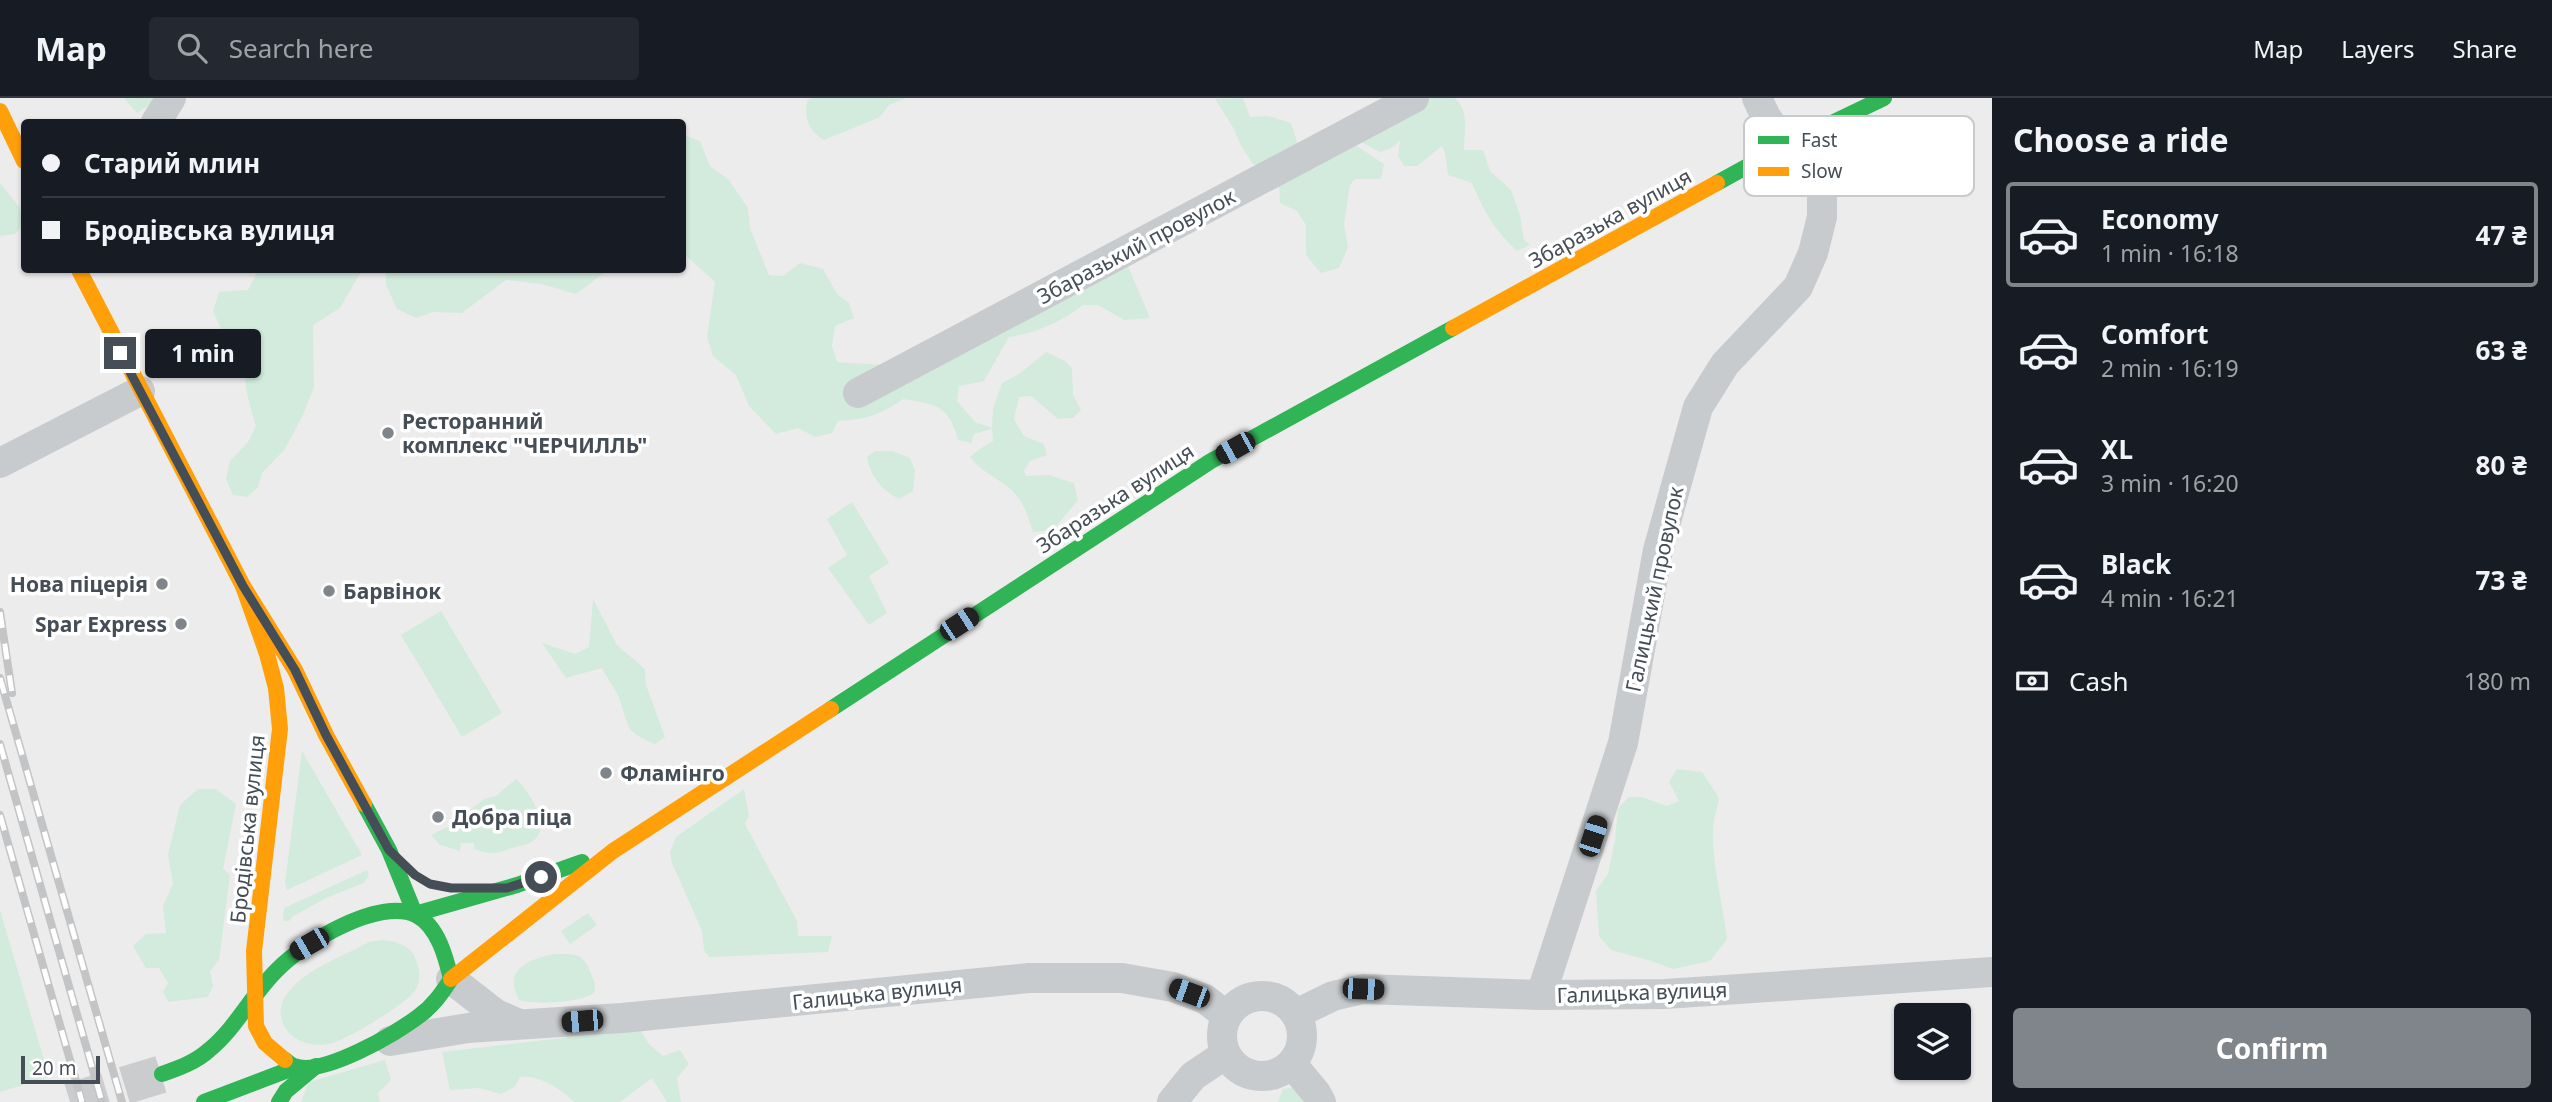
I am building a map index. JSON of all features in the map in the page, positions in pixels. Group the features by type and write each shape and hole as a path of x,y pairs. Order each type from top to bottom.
{"main road":[{"name":"Збаразька вулиця","path":"1846,116 1884,98"},
{"path":"0,111 21,155"},
{"name":"Збаразька вулиця","path":"451,979 613,851 1211,461 1744,168"},
{"name":"Бродівська вулиця","path":"81,273 243,586 295,670 326,735 389,850 415,914"},
{"name":"Бродівська вулиця","path":"243,586 276,688 280,729 254,951 254,998"},
{"path":"389,850 415,875"},
{"name":"Збаразька вулиця","path":"415,914 507,888 613,851"},
{"path":"451,888 507,888"},
{"path":"162,1073 187,1065 209,1050 232,1028 277,968 297,951 322,936 370,917 396,912 415,914 430,929 447,961 451,979 440,997 420,1016 376,1044 342,1059 316,1066 296,1067 204,1102"},
{"path":"254,998 255,1083 258,1102"},
{"path":"256,1026 265,1043 296,1067"},
{"path":"279,1102 286,1091 316,1066"}],"street":[{"path":"158,119 171,98"},
{"name":"Збаразький провулок","path":"858,393 1414,98"},
{"name":"Галицький провулок","path":"1757,98 1766,116"},
{"name":"Галицький провулок","path":"1541,995 1623,743 1658,550 1698,407 1725,364 1798,287 1813,253 1822,217 1820,196"},
{"path":"0,463 140,391"},
{"name":"Галицька вулиця","path":"1296,1014 1333,996 1363,989 1541,995 1665,994 1992,972"},
{"name":"Галицька вулиця","path":"376,1044 427,1034 519,1024 622,1018 1028,978 1122,978 1173,987 1205,999 1227,1016"},
{"path":"451,979 496,1014 519,1024"},
{"path":"1248,998 1275,998 1287,1004 1296,1014 1302,1027 1299,1054 1282,1072 1256,1076 1234,1065 1226,1054 1222,1029 1227,1016 1248,998"},
{"path":"1172,1102 1193,1076 1226,1054"},
{"path":"1292,1064 1321,1102"}],"green space":[{"path":"124,98 153,98 152,103 137,113"},
{"path":"811,98 906,98 889,105 880,117 824,140 815,133 807,119 807,101"},
{"path":"1243,98 1250,117 1268,116 1291,123 1298,145 1282,160 1254,165 1215,99"},
{"path":"1390,98 1455,98 1463,110 1464,150 1483,150 1490,171 1511,190 1520,215 1524,240 1530,245 1517,251 1502,236 1490,220 1472,183 1448,175 1442,146 1417,166 1404,166 1398,156 1400,141 1390,149 1380,152 1361,142"},
{"path":"686,136 700,141 710,166 729,180 748,208 750,228 769,275 783,276 800,263 823,269 837,294 849,303 854,318 835,326 832,346 837,362 894,367 1128,266 1150,318 1124,320 1098,305 1083,305 1048,326 1009,337 984,381 959,386 957,401 975,422 992,428 993,409 1002,383 1019,374 1046,352 1065,361 1072,368 1073,395 1081,410 1073,418 1058,419 1031,396 1019,397 1014,419 1024,436 1044,444 1047,455 1030,461 1024,470 1026,476 1049,475 1074,483 1078,500 1053,530 1033,532 1016,494 970,457 993,441 992,429 974,434 971,443 958,440 945,413 933,405 903,399 872,416 838,421 832,433 815,437 798,428 776,434 749,406 736,375 713,356 707,337 715,282 686,256"},
{"path":"1349,141 1384,164 1381,179 1355,179 1350,185 1344,224 1348,247 1339,268 1321,273 1306,255 1306,225 1297,211 1280,203 1279,185"},
{"path":"0,183 20,208 21,227 15,234 0,236"},
{"path":"256,273 360,273 340,308 313,325 314,387 285,449 262,473 258,487 247,497 233,495 226,479 230,461 248,442 256,426 247,395 245,376 249,344 224,335 213,311 219,292 248,290"},
{"path":"386,273 604,273 576,294 542,284 506,280 462,313 433,312 416,318 397,309 386,285"},
{"path":"875,451 892,451 910,458 915,471 913,491 899,499 882,487 871,470 867,457"},
{"path":"852,502 889,563 869,576 887,613 869,625 828,568 847,555 827,519"},
{"path":"593,599 617,645 645,669 646,685 665,737 655,744 637,735 629,727 617,694 602,668 566,678 542,643 575,654 589,647"},
{"path":"441,611 502,713 462,737 401,635"},
{"path":"302,751 362,855 287,890 285,883"},
{"path":"1677,769 1702,772 1719,798 1713,844 1727,939 1710,961 1673,969 1611,950 1599,936 1596,891 1608,874 1618,808 1629,797 1642,797 1667,806 1679,801 1669,782"},
{"path":"516,779 534,802 538,812 540,831 536,839 525,845 491,853 474,849 474,843 461,843 460,851 440,845 431,835 450,826 484,799 496,796"},
{"path":"198,789 216,789 236,804 223,869 230,875 219,960 210,971 213,986 208,997 168,1002 163,992 168,983 159,968 146,968 133,946 146,934 166,933 163,906 173,884 168,855 180,805"},
{"path":"744,789 749,816 745,824 797,921 798,936 832,936 828,952 709,957 704,950 702,931 672,863 670,852 676,837"},
{"path":"367,870 369,875 364,883 326,898 289,921 283,921 284,908"},
{"path":"0,910 49,1077 0,1092"},
{"path":"588,913 597,925 570,944 561,931"},
{"path":"382,940 402,945 414,955 419,977 417,987 405,1001 357,1032 324,1045 298,1040 289,1033 283,1023 283,1001 299,981 317,968 369,942"},
{"path":"555,954 575,955 583,959 594,982 594,993 558,1002 519,1000 514,980 516,973 528,962"},
{"path":"640,1029 649,1044 663,1056 680,1050 689,1064 677,1078 681,1102 667,1102 652,1078 620,1102 574,1102 549,1084 526,1076 520,1077 515,1087 501,1094 479,1088 450,1090 442,1052"},
{"path":"385,1060 391,1080 378,1093 380,1102 301,1102 309,1082"},
{"path":"1294,1087 1325,1102 1278,1102 1283,1089"}],"tunnel":[{"path":"70,1102 162,1074"}],"railway":[{"path":"0,612 12,693"},
{"path":"0,678 122,1102"},
{"path":"0,744 102,1102"},
{"path":"0,815 82,1102"}],"traffic: fast":[{"path":"1846,116 1884,98"},
{"path":"1717,183 1744,168"},
{"path":"831,709 1211,461 1453,328"},
{"path":"364,804 389,850 415,914"},
{"path":"415,914 517,885 582,862"},
{"path":"162,1074 193,1061 209,1050 228,1031 278,969 323,936 363,917 383,912 401,911 424,920 440,943 451,979 429,1008 394,1033 340,1059 307,1068 294,1066 285,1060"},
{"path":"279,1102 286,1091 316,1066"},
{"path":"204,1102 296,1067"}],"traffic: slow":[{"path":"0,111 21,155"},
{"path":"1453,328 1717,183"},
{"path":"81,273 243,586 295,670 326,735 364,804"},
{"path":"243,586 276,688 280,729 254,951 256,1026 265,1043 285,1060"},
{"path":"451,979 613,851 831,709"}],"place":[{"name":"Ресторанний комплекс \"ЧЕРЧИЛЛЬ\"","path":"388,433"},
{"name":"Нова піцерія","path":"162,584"},
{"name":"Барвінок","path":"329,591"},
{"name":"Spar Express","path":"181,624"},
{"name":"Фламінго","path":"606,773"},
{"name":"Добра піца","path":"438,817"}],"route":[{"path":"120,353 243,586 295,670 326,735 389,850 415,875 430,884 451,888 507,888 541,877"}]}
